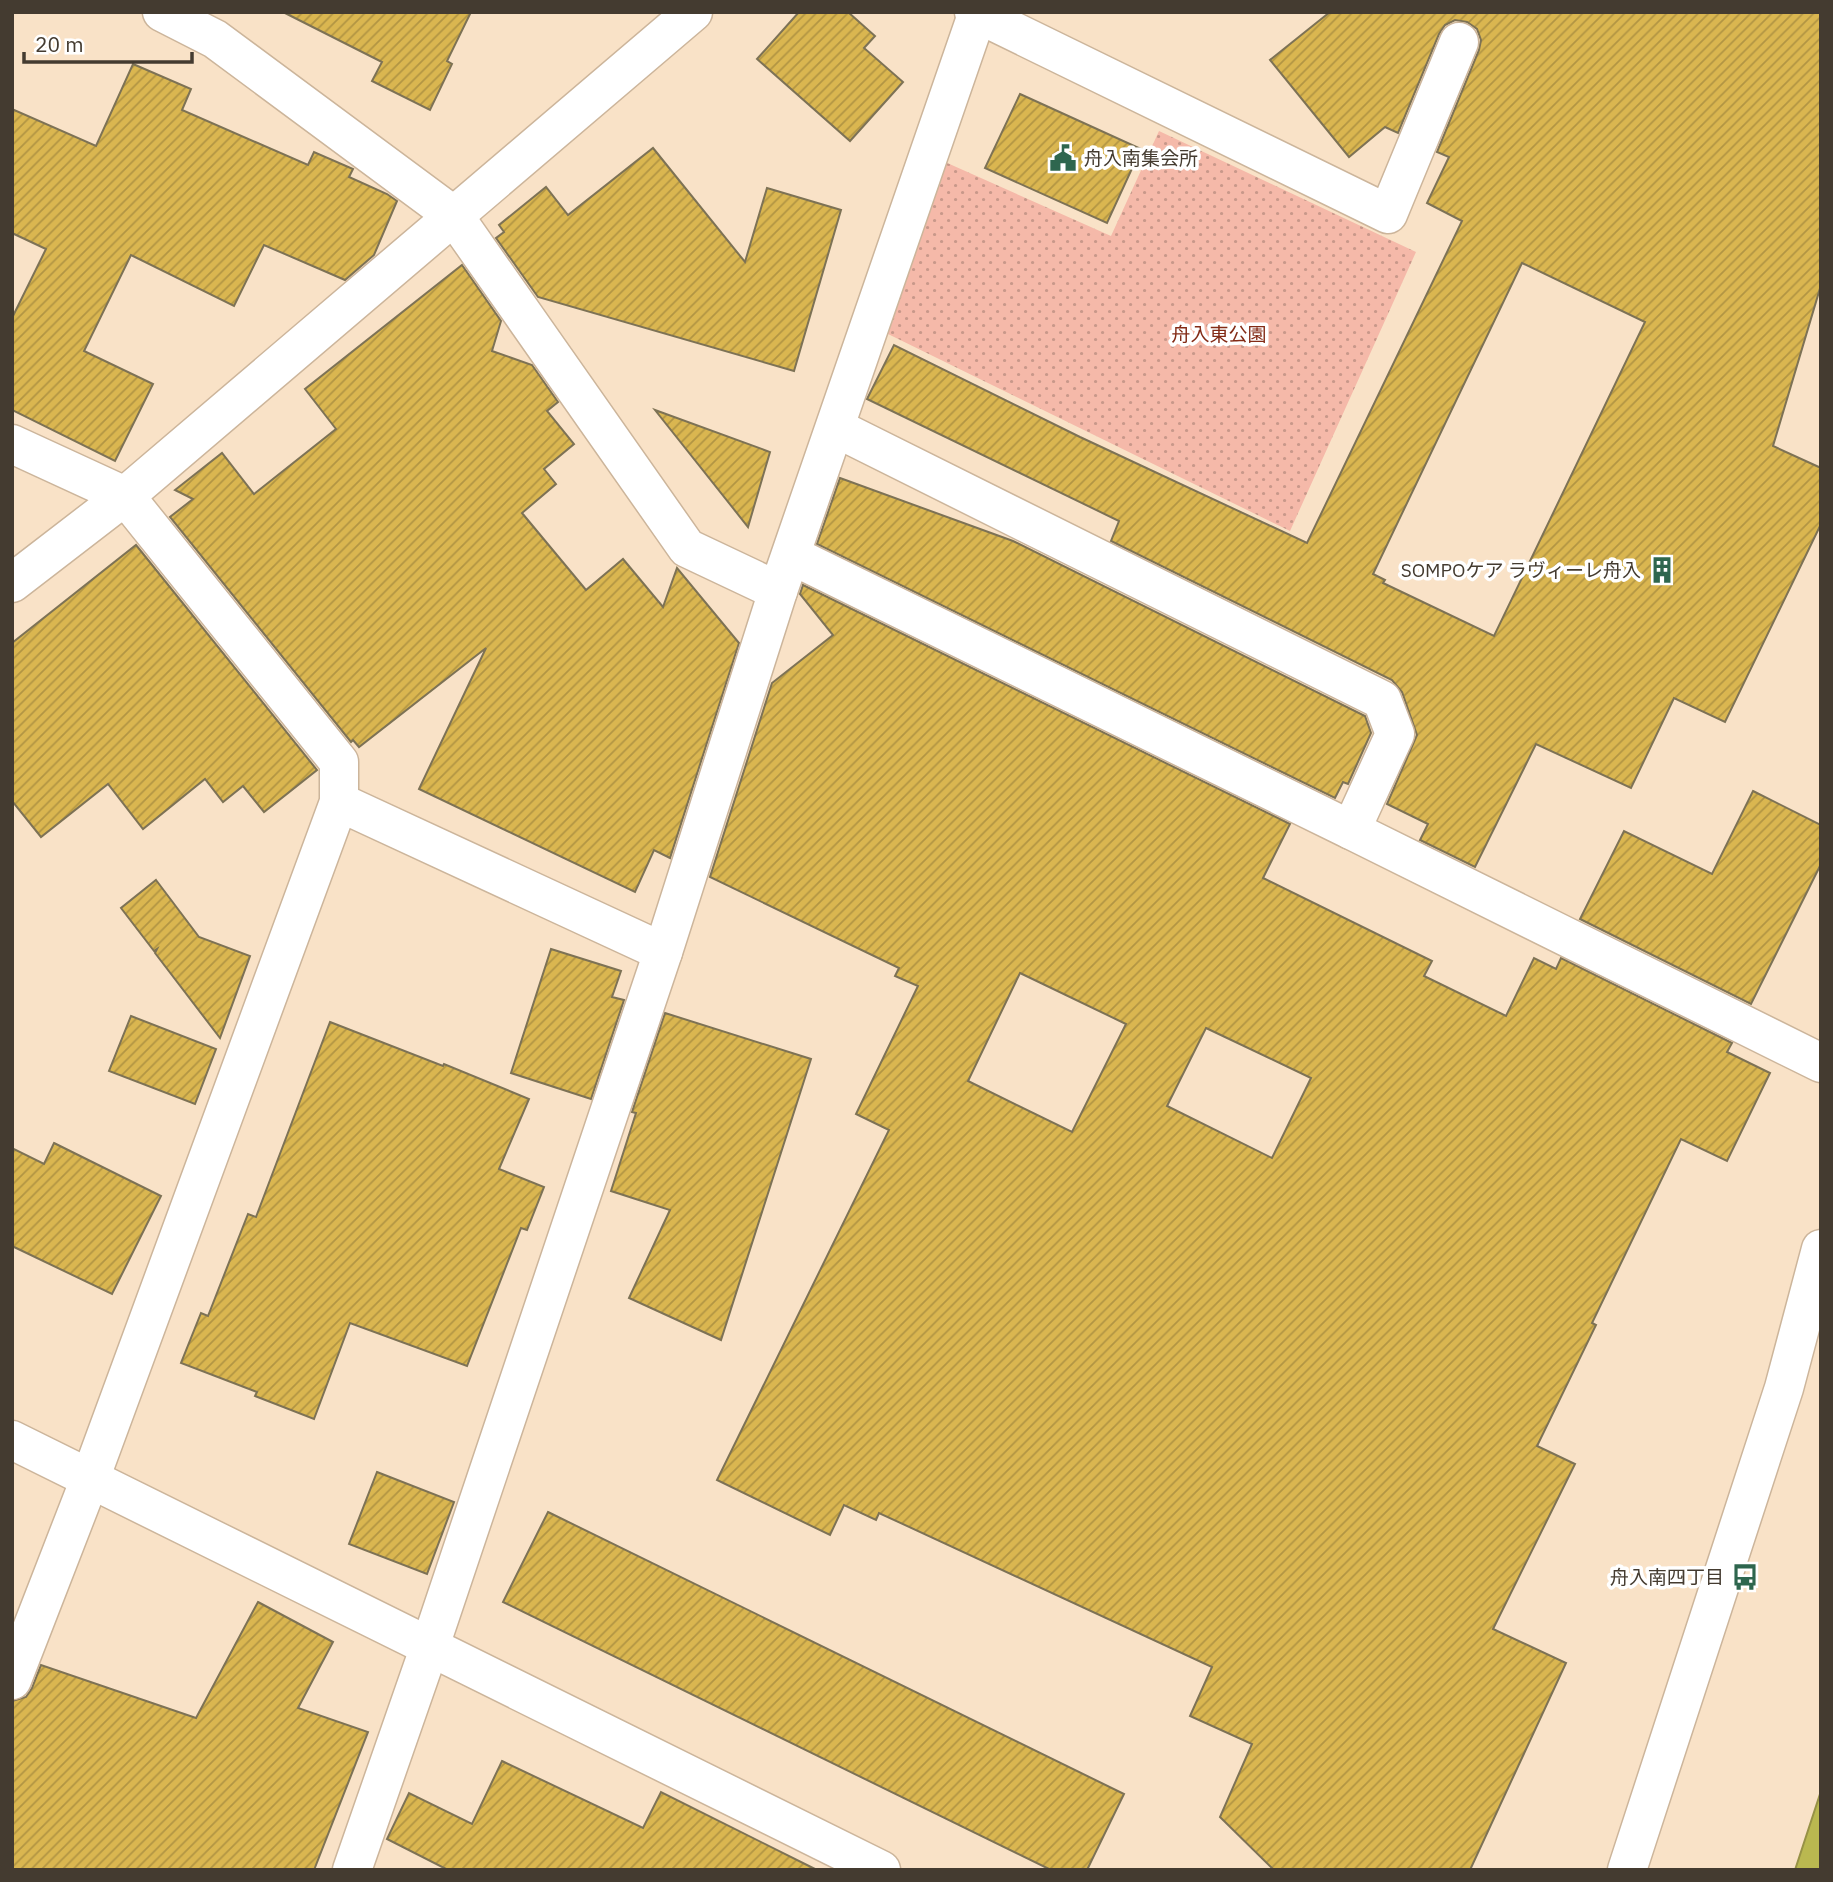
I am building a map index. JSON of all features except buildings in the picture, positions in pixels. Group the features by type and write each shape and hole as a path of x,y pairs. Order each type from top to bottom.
{"street":[{"path":"162,12 215,39 454,216 687,548 778,591"},
{"path":"12,583 125,496 693,12"},
{"path":"352,1870 663,953 778,591 977,13 1388,214 1459,42"},
{"path":"836,428 1382,700 1395,734 1351,830"},
{"path":"12,444 125,496 339,762 339,802 90,1479 12,1680"},
{"path":"791,555 1821,1063"},
{"path":"339,802 663,953"},
{"path":"1627,1870 1784,1388 1821,1250"},
{"path":"12,1440 881,1870"}],"green space":[{"name":"舟入東公園","path":"1159,131 1416,252 1290,531 888,334 945,162 1111,236"}],"shaded area":[{"path":"1821,1791 1821,1870 1795,1870"}],"place":[{"name":"舟入南集会所","path":"1063,158"},
{"name":"SOMPOケア ラヴィーレ舟入","path":"1662,570"},
{"name":"舟入南四丁目","path":"1745,1577"}]}
